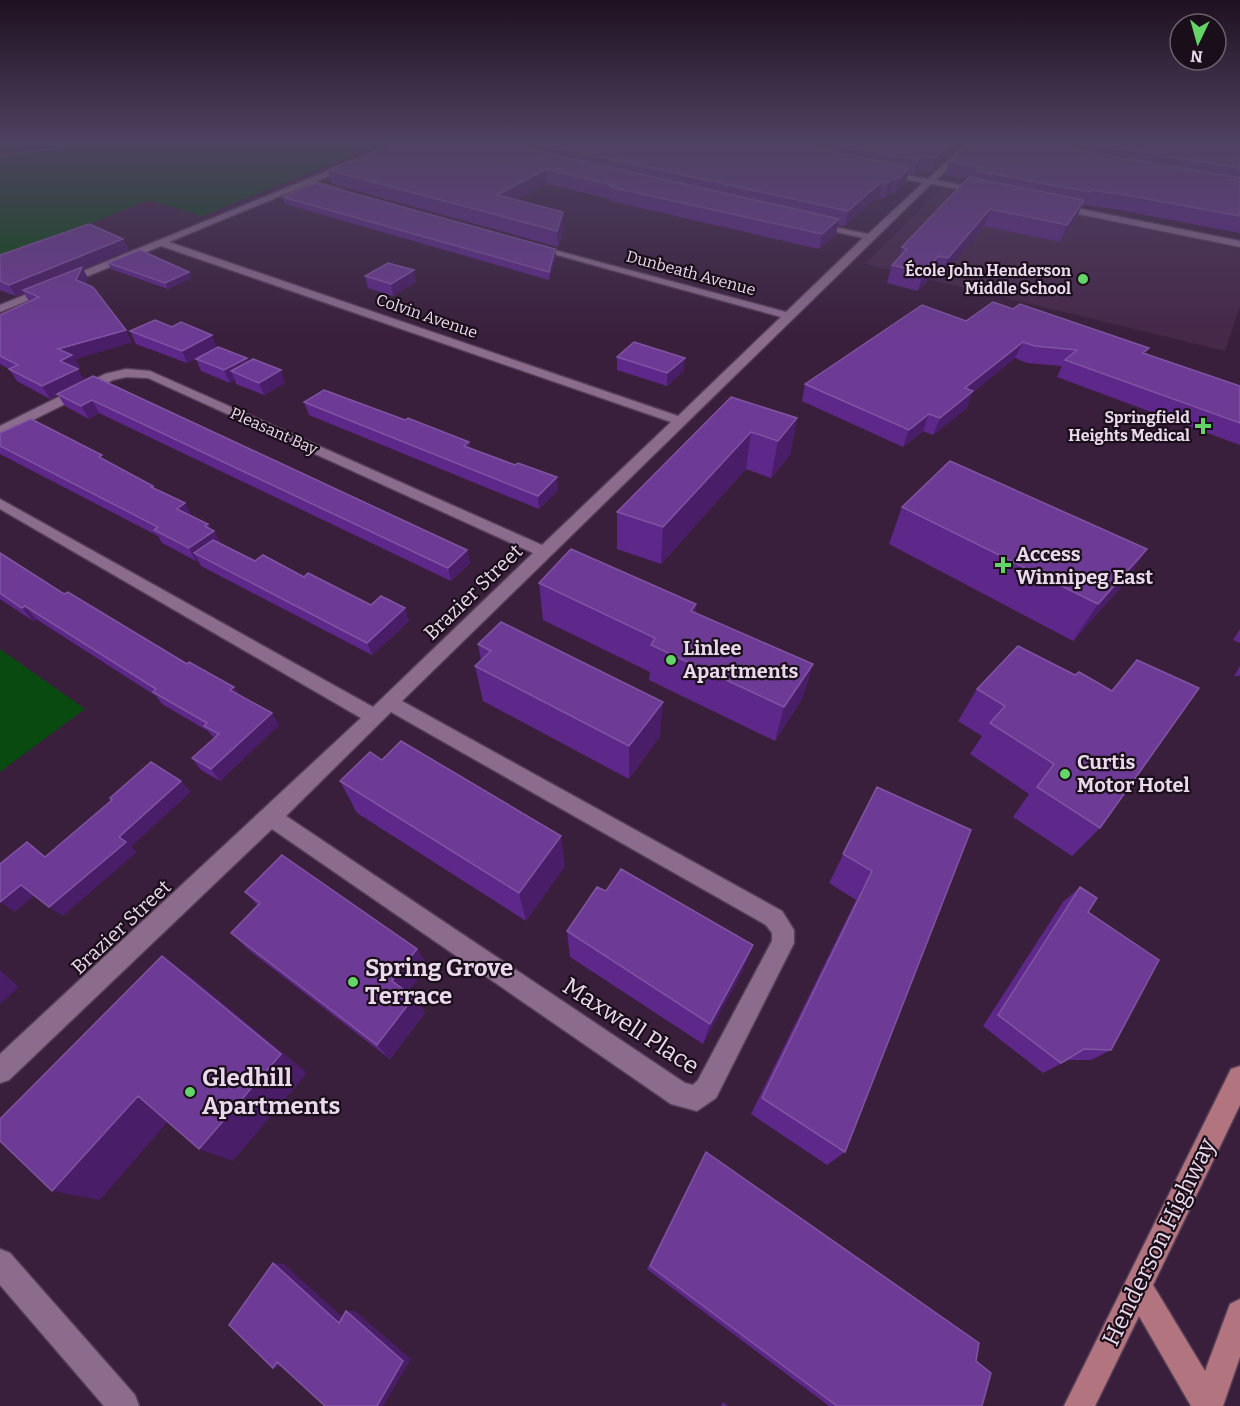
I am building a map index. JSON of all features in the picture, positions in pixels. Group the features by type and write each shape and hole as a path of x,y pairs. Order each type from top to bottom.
{"main road":[{"name":"Henderson Highway","path":"1079,1406 1240,1078"},
{"path":"1137,1286 1208,1406"},
{"path":"1208,1406 1240,1314"}],"street":[{"path":"0,309 248,207"},
{"name":"Brazier Street","path":"0,1071 383,710 901,207"},
{"path":"1055,207 1240,244"},
{"path":"806,222 870,237"},
{"name":"Dunbeath Avenue","path":"520,242 790,316"},
{"name":"Colvin Avenue","path":"162,243 681,421"},
{"name":"Pleasant Bay","path":"0,431 109,377 126,373 150,375 546,553"},
{"path":"0,503 383,710"},
{"name":"Maxwell Place","path":"271,817 680,1095 697,1098 707,1089 783,943 783,930 774,918 383,710"},
{"path":"0,1263 124,1406"}],"shaded area":[{"name":"École John Henderson Middle School","path":"922,207 1032,207 1240,249 1240,306 1225,351 865,264"}],"green space":[{"path":"0,207 132,207 0,259"},
{"path":"171,207 225,207 202,216"},
{"path":"0,649 85,709 0,772"}],"building":[{"path":"317,207 402,207 555,249 549,272"},
{"path":"465,207 542,207 563,212 557,231"},
{"path":"698,207 784,207 839,219 822,234"},
{"path":"828,207 853,207 848,211"},
{"path":"941,207 1080,207 1067,225 990,209 948,258 939,256 923,272 892,265 907,249 902,247"},
{"path":"1189,207 1240,207 1240,216"},
{"path":"89,224 123,239 9,285 0,281 0,255"},
{"path":"140,250 189,272 165,283 108,263"},
{"path":"388,263 414,270 391,284 365,276"},
{"path":"82,267 76,280 93,287 126,330 58,349 72,355 60,361 78,369 42,386 9,369 18,365 0,356 0,315 39,297 23,290"},
{"path":"993,302 1013,309 1020,304 1149,348 1143,353 1240,386 1240,423 1065,360 1077,350 1035,346 1023,342 965,388 973,391 940,418 929,414 909,430 805,384 922,305 966,321"},
{"path":"155,320 172,327 181,322 212,335 182,351 130,331"},
{"path":"634,342 685,358 667,373 617,357"},
{"path":"218,347 247,358 224,370 196,359"},
{"path":"253,359 281,370 259,383 231,371"},
{"path":"93,376 467,550 448,568 92,400 81,406 57,394"},
{"path":"324,390 405,420 408,418 469,442 464,446 515,465 518,463 557,477 538,496 304,402"},
{"path":"731,397 797,418 778,441 751,432 663,527 617,512"},
{"path":"31,419 102,455 99,457 153,486 151,487 185,503 177,509 208,524 205,526 214,531 189,548 154,530 158,527 0,446 0,433"},
{"path":"950,461 1147,549 1098,604 902,507"},
{"path":"213,540 255,561 263,555 304,577 308,573 371,605 381,596 405,608 367,643 194,553"},
{"path":"571,549 696,604 691,611 813,664 784,707 651,645 655,638 539,583"},
{"path":"0,553 64,594 68,592 187,664 189,662 234,687 230,690 272,713 211,769 192,758 219,734 204,726 207,723 153,692 156,689 25,606 22,608 0,593"},
{"path":"501,622 663,702 629,746 475,666 491,651 478,644"},
{"path":"1018,646 1075,675 1079,672 1112,691 1137,660 1199,688 1100,828 1037,787 1054,764 990,723 1005,706 977,689"},
{"path":"401,741 561,836 519,893 340,781 370,752 382,760"},
{"path":"151,762 181,781 119,837 126,842 49,907 21,885 0,902 0,864 27,842 45,857 112,800 110,798"},
{"path":"877,787 971,830 845,1152 762,1098 872,871 843,854"},
{"name":"Spring Grove Terrace","path":"282,855 417,949 392,981 414,997 377,1045 231,933 260,903 245,892"},
{"path":"621,869 753,945 710,1024 567,931 597,887 606,891"},
{"path":"1080,887 1097,898 1088,912 1159,960 1111,1050 1084,1049 1061,1063 998,1015"},
{"path":"162,956 281,1054 199,1149 138,1096 52,1191 0,1141 0,1119"},
{"path":"706,1152 979,1343 976,1361 991,1373 982,1406 837,1406 650,1266"},
{"path":"273,1263 339,1323 346,1311 403,1361 377,1406 325,1406 277,1362 273,1368 229,1325"}],"place":[{"name":"École John Henderson Middle School","path":"1083,279"},
{"name":"Springfield Heights Medical","path":"1203,426"},
{"name":"Access Winnipeg East","path":"1003,565"},
{"name":"Linlee Apartments","path":"671,660"},
{"name":"Curtis Motor Hotel","path":"1065,774"},
{"name":"Spring Grove Terrace","path":"353,982"},
{"name":"Gledhill Apartments","path":"190,1092"}]}
